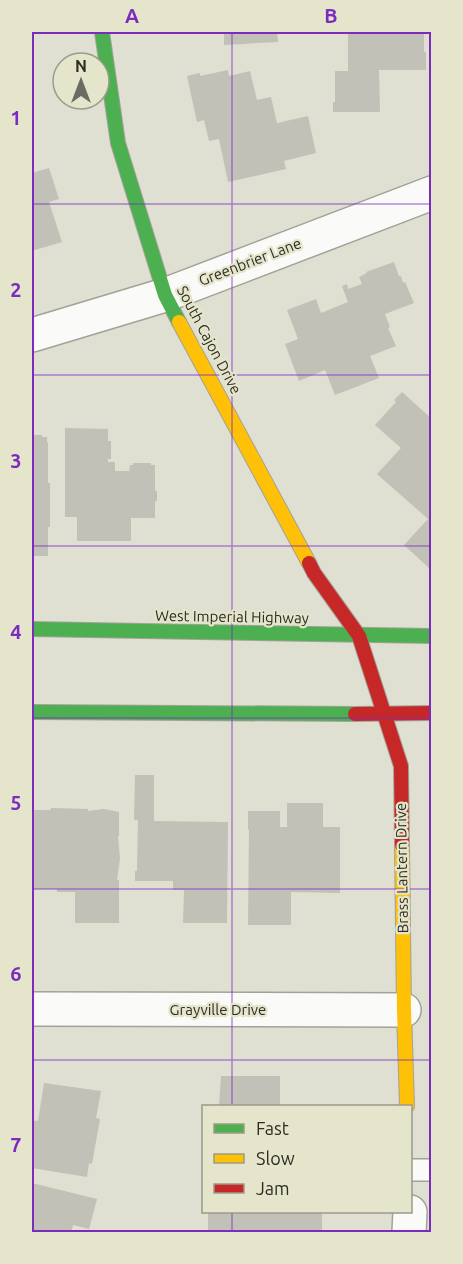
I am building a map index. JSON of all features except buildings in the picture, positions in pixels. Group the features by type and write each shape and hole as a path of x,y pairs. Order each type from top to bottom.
{"street":[{"name":"South Cajon Drive","path":"102,32 118,143 165,295 314,573 358,636"},
{"name":"Greenbrier Lane","path":"32,335 165,295 432,193"},
{"name":"West Imperial Highway","path":"32,629 432,636"},
{"name":"Brass Lantern Drive","path":"358,636 401,766 407,1105"},
{"path":"32,712 432,713"},
{"name":"Grayville Drive","path":"32,1010 404,1010"},
{"path":"409,1233 410,1213"}],"lane":[{"path":"412,1170 432,1170"}],"traffic: fast":[{"path":"102,32 118,143 165,295 179,322"},
{"path":"32,629 432,636"},
{"path":"32,712 355,714"}],"traffic: slow":[{"path":"179,322 309,563"},
{"path":"402,845 407,1105"}],"traffic: jam":[{"path":"309,563 359,636 401,766 402,845"},
{"path":"355,714 432,713"}]}
